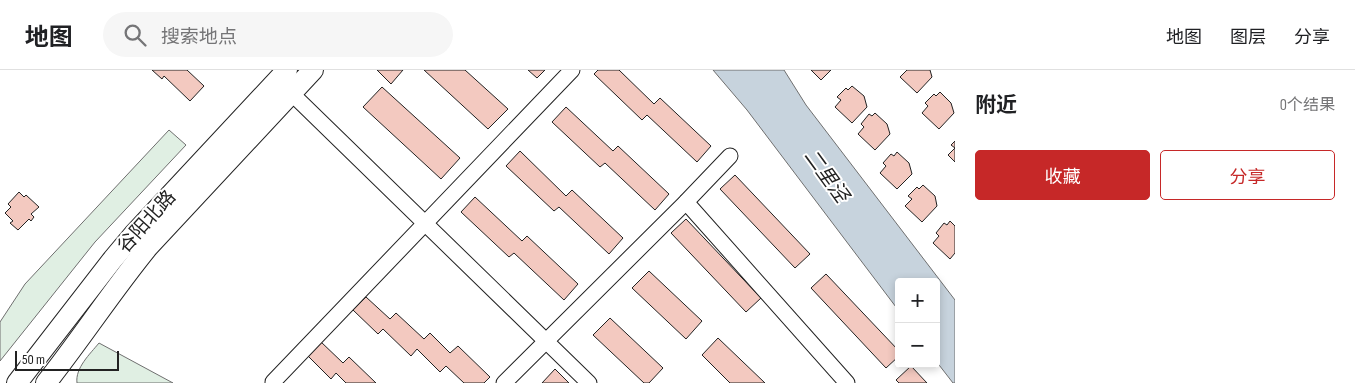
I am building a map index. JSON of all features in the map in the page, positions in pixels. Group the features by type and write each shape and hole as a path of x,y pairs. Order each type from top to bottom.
{"main road":[{"name":"谷阳北路","path":"17,383 134,234 285,81 314,70"},
{"name":"谷阳北路","path":"46,383 128,272 285,81"}],"street":[{"path":"273,382 572,70"},
{"path":"285,81 425,224 589,383"},
{"path":"504,383 730,156"},
{"path":"686,202 848,383"}],"green space":[{"path":"169,130 186,145 95,242 0,361 0,322 25,284"},
{"path":"99,343 173,383 77,383 78,372"}],"water":[{"name":"二里泾","path":"713,70 784,70 806,105 938,278 895,278 895,306 747,110"},
{"path":"940,280 955,300 955,383 940,366"}],"building":[{"path":"152,70 187,70 204,86 190,101 164,76 162,79"},
{"path":"377,70 403,70 391,84"},
{"path":"424,70 465,70 508,109 488,129"},
{"path":"528,70 545,70 537,78"},
{"path":"598,70 619,70 654,104 660,98 711,146 697,162 647,115 642,120 594,74"},
{"path":"811,70 831,70 821,80"},
{"path":"907,70 930,70 932,77 917,93 900,77"},
{"path":"852,86 864,96 867,107 852,123 835,107 841,100 837,97 846,88 848,90"},
{"path":"382,87 460,158 441,179 363,107"},
{"path":"940,92 951,103 954,113 939,129 922,113 928,106 925,103 934,94 936,96"},
{"path":"566,107 613,151 618,146 669,194 655,210 605,163 600,167 552,122"},
{"path":"875,113 887,124 890,134 875,150 858,134 864,127 861,124 869,114 872,116"},
{"path":"955,148 955,162 948,155"},
{"path":"520,151 566,196 572,190 623,238 609,254 559,207 554,211 506,166"},
{"path":"897,152 909,163 912,174 897,189 880,173 886,166 883,163 891,154 894,156"},
{"path":"735,175 810,254 795,268 720,189"},
{"path":"923,185 935,196 937,206 922,222 905,206 912,199 908,196 917,187 919,189"},
{"path":"19,192 24,197 26,195 39,207 31,214 34,217 31,221 29,219 18,230 10,223 13,221 5,213 11,207 8,204"},
{"path":"475,197 522,241 527,236 578,284 564,300 514,253 509,257 461,212"},
{"path":"686,219 761,298 746,312 671,233"},
{"path":"950,221 955,226 955,253 950,259 933,243 939,236 936,233 944,223 947,225"},
{"path":"649,271 702,321 686,339 632,288"},
{"path":"826,274 895,347 895,360 886,368 811,288"},
{"path":"366,297 390,319 396,313 424,339 430,333 450,353 458,346 490,377 484,383 464,383 446,366 440,372 417,349 411,356 383,329 378,334 353,310"},
{"path":"610,318 663,368 649,383 644,383 593,335"},
{"path":"718,338 765,383 730,383 702,355"},
{"path":"320,341 343,363 349,357 376,383 346,383 336,373 331,379 306,354"},
{"path":"909,368 913,368 927,383 899,383 896,380"},
{"path":"555,369 569,383 542,383"}]}
